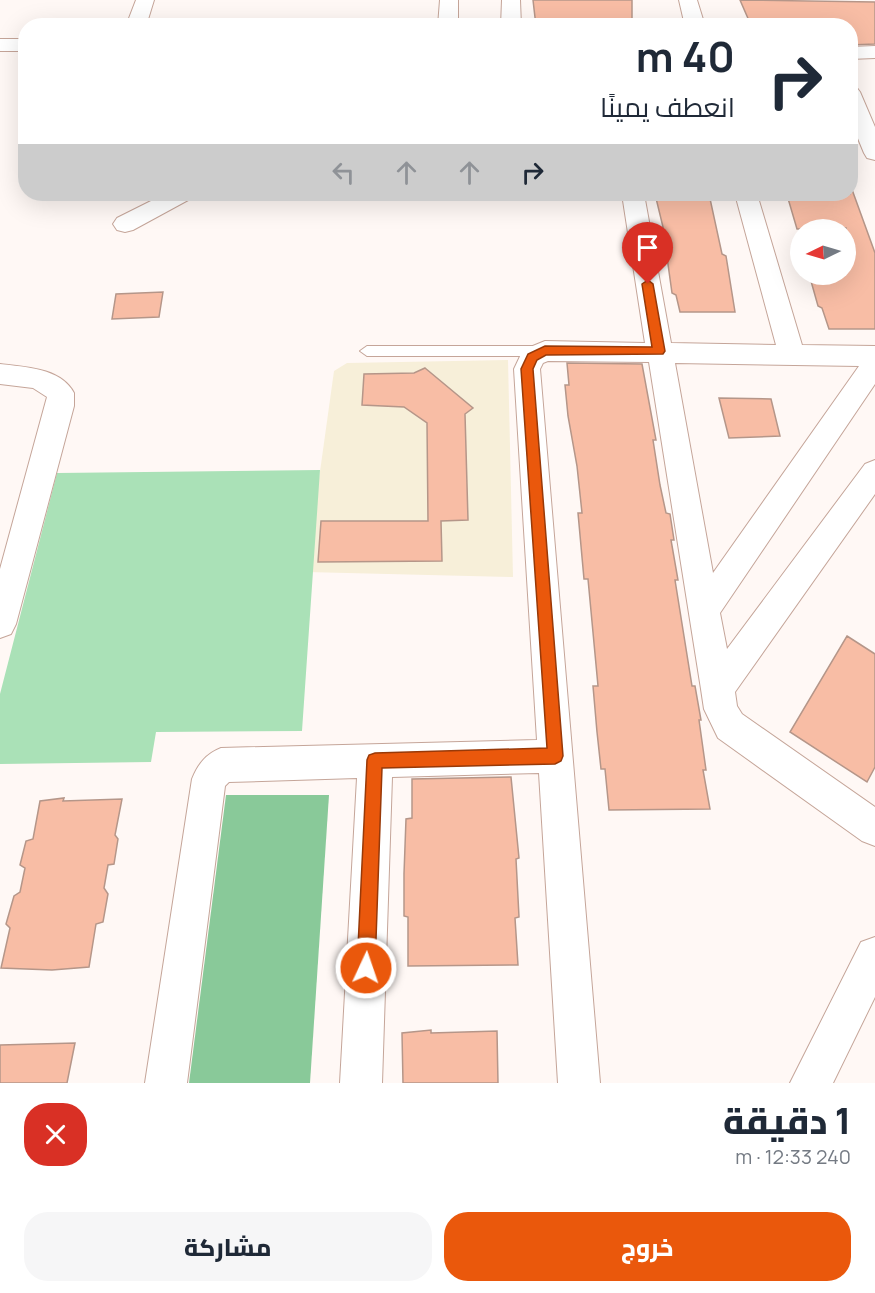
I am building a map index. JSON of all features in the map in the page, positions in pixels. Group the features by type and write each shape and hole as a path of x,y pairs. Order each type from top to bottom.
{"street":[{"path":"139,18 145,0"},
{"path":"448,18 449,0"},
{"path":"511,0 511,18"},
{"path":"688,0 693,18"},
{"path":"0,45 18,45"},
{"path":"858,53 875,52"},
{"path":"858,112 875,153"},
{"path":"125,224 169,201"},
{"path":"634,201 721,709 730,726 875,828"},
{"path":"748,201 792,354"},
{"path":"579,1083 527,369 532,357 545,351 875,356"},
{"path":"704,611 875,363"},
{"path":"0,374 50,383 61,393 60,406 0,624"},
{"path":"717,689 875,472"},
{"path":"166,1083 209,779 221,765 555,756"},
{"path":"361,1083 375,760"},
{"path":"811,1083 875,956"}],"lane":[{"path":"367,351 545,351"}],"shaded area":[{"path":"508,360 513,577 306,572 334,371 347,363"}],"green space":[{"path":"320,470 302,731 156,732 151,762 0,764 0,694 57,473"},
{"path":"226,795 329,795 310,1083 189,1083"}],"building":[{"path":"533,0 632,0 632,18 535,18"},
{"path":"740,0 875,2 875,44 858,45 858,18 748,18"},
{"path":"657,201 711,201 722,254 726,256 735,312 680,312 676,295 672,293 667,257 670,256"},
{"path":"789,201 856,201 875,253 875,329 829,329 822,308 818,306 812,285 856,285 856,219 794,219"},
{"path":"163,292 159,317 112,319 116,294"},
{"path":"567,363 642,364 656,440 653,440 660,485 666,513 670,514 674,540 671,540 678,580 675,580 692,686 695,686 701,720 699,720 706,770 703,770 710,809 609,810 605,769 601,769 597,732 593,686 598,686 588,579 584,579 578,513 582,513 577,466 565,385 569,385"},
{"path":"425,368 473,408 465,414 468,520 441,521 442,561 318,562 321,521 428,521 427,423 404,407 362,405 364,374 414,373"},
{"path":"719,398 771,399 780,436 729,438"},
{"path":"847,636 875,654 875,767 867,782 790,732"},
{"path":"511,777 519,858 516,859 519,917 515,918 518,965 408,966 408,917 404,916 404,874 406,819 412,818 412,779"},
{"path":"64,798 63,801 122,799 115,835 118,839 114,864 108,865 104,888 108,894 103,922 96,924 89,967 52,970 1,968 10,928 6,924 14,896 20,892 25,868 20,865 26,841 33,839 40,801"},
{"path":"431,1030 431,1033 497,1031 498,1083 403,1083 402,1033"},
{"path":"75,1043 67,1083 0,1083 0,1045"}],"route":[{"path":"366,968 375,760 555,756 527,369 532,357 545,351 659,351 648,284"}]}
